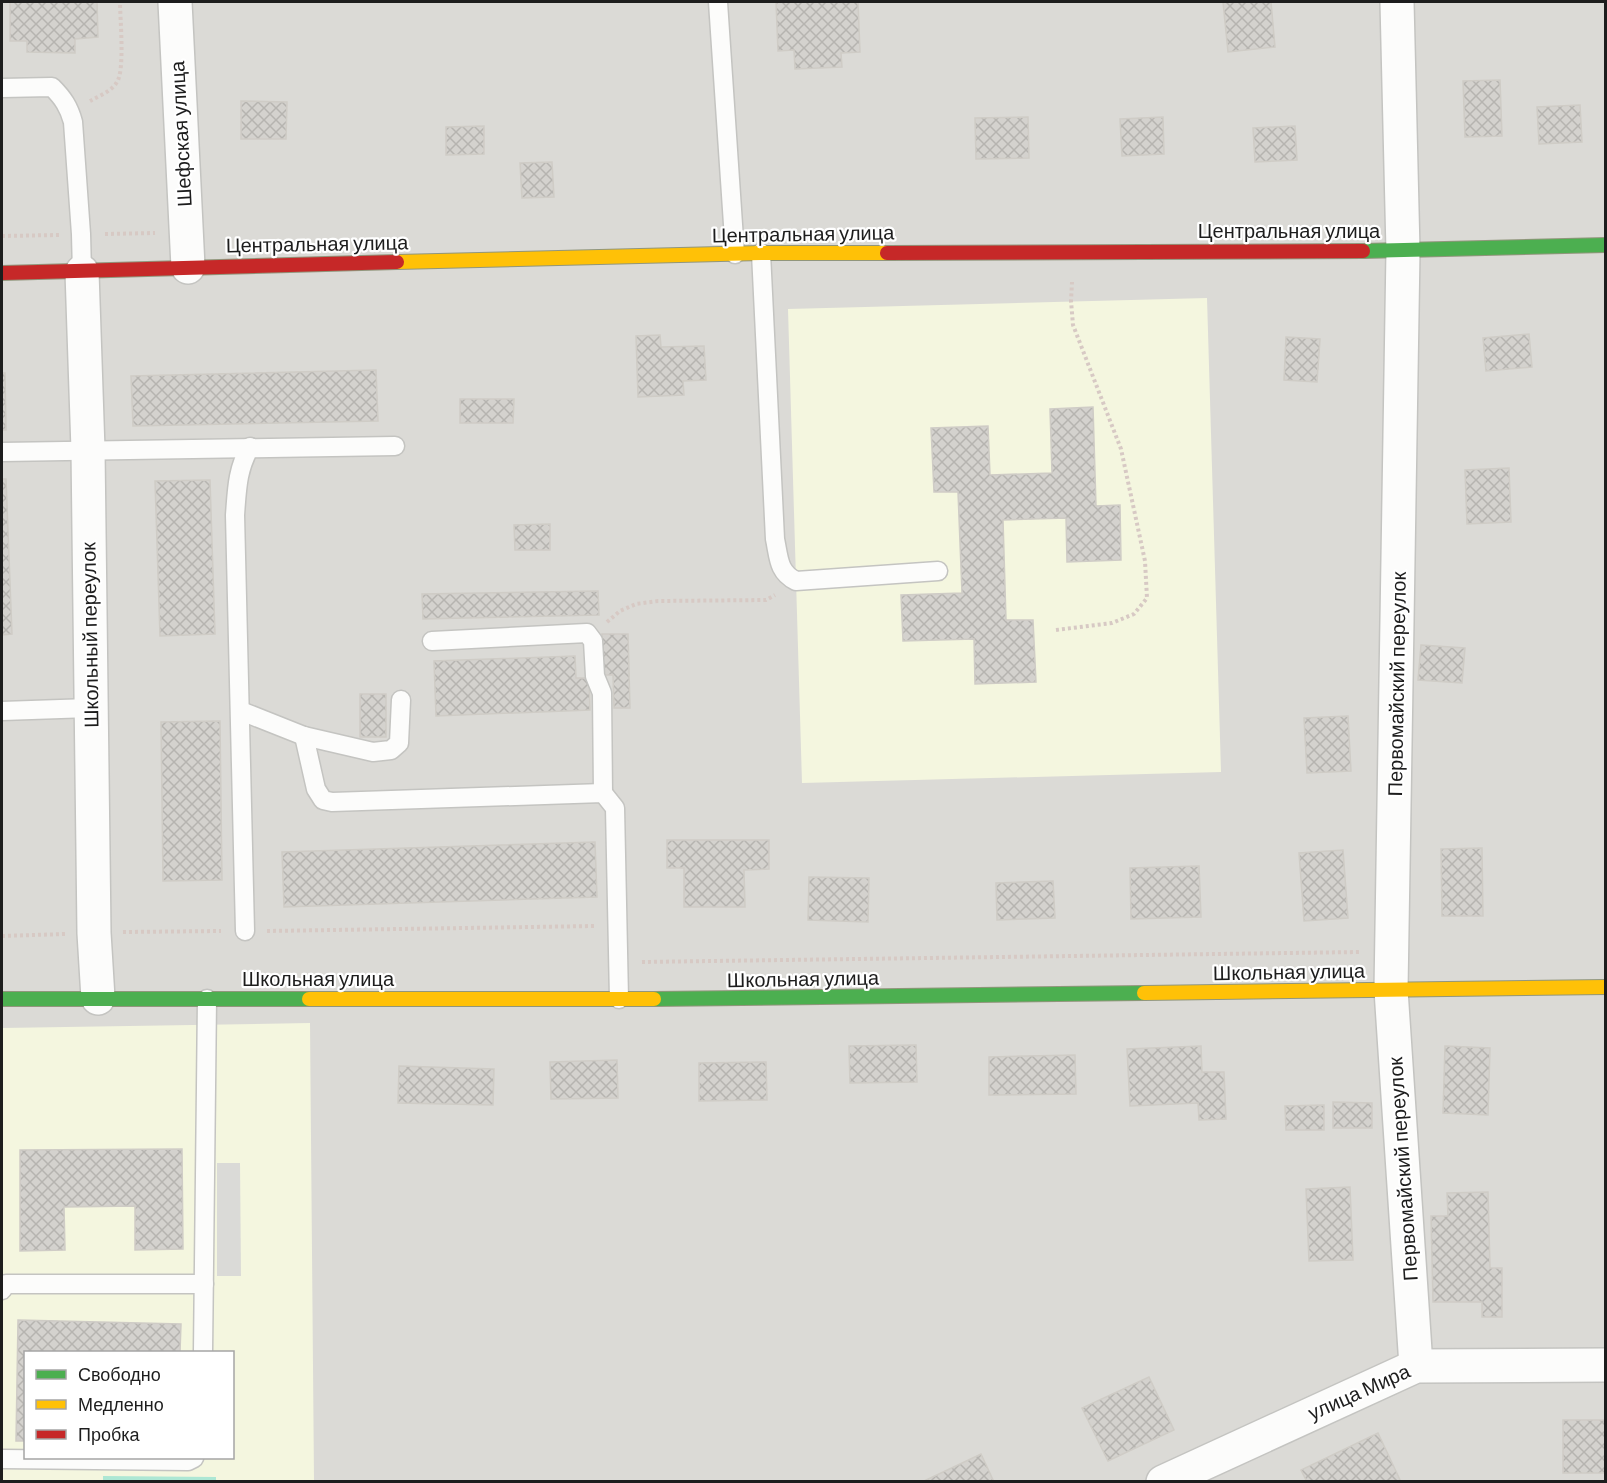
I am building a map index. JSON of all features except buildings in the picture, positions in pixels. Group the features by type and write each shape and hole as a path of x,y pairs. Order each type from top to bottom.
{"street":[{"name":"Шефская улица","path":"175,2 188,267"},
{"name":"Первомайский переулок","path":"1397,2 1403,250 1391,990 1416,1366"},
{"name":"Центральная улица","path":"2,273 761,253 1403,250 1605,245"},
{"name":"Школьный переулок","path":"82,272 88,450 94,933 98,998"},
{"name":"Школьная улица","path":"2,999 619,999 1605,987"},
{"name":"улица Мира","path":"1163,1482 1416,1366 1605,1365"}],"lane":[{"path":"718,2 735,254"},
{"path":"2,88 52,87 70,109 80,212 82,272"},
{"path":"761,253 775,539 780,564 786,576 796,581 938,571"},
{"path":"2,452 395,446"},
{"path":"246,931 235,515 241,464 250,447"},
{"path":"432,641 587,633 591,637 595,676 602,693 603,793 615,808 619,999"},
{"path":"241,711 304,736 373,753 391,750 399,743 401,700"},
{"path":"2,711 90,708"},
{"path":"304,736 316,789 323,800 332,802 603,793"},
{"path":"203,1351 207,999"},
{"path":"2,1290 6,1284 204,1284"},
{"path":"2,1459 188,1461 192,1459"}],"path":[{"path":"70,109 106,92 118,82 121,67 120,2"},
{"path":"1056,630 1112,623 1134,614 1147,598 1145,561 1121,449 1073,325 1071,301 1073,251"},
{"path":"591,637 620,611 636,604 658,601 766,600 777,594 786,576"},
{"path":"2,936 617,926"},
{"path":"617,962 1392,952"}],"shaded area":[{"path":"2,2 1605,2 1605,1481 2,1482"},
{"path":"1207,298 1221,772 802,783 788,309"},
{"path":"310,1023 314,1481 2,1481 2,1028"},
{"path":"217,1163 240,1163 241,1276 217,1276"}],"green space":[{"path":"103,1476 216,1477 216,1481 103,1482"}],"traffic: fast":[{"path":"1363,251 1606,245"},
{"path":"654,999 1144,993"},
{"path":"2,999 309,999"}],"traffic: slow":[{"path":"397,262 761,253 887,253"},
{"path":"1144,993 1606,987"},
{"path":"309,999 654,999"}],"traffic: jam":[{"path":"887,253 1363,251"},
{"path":"2,273 397,262"}]}
